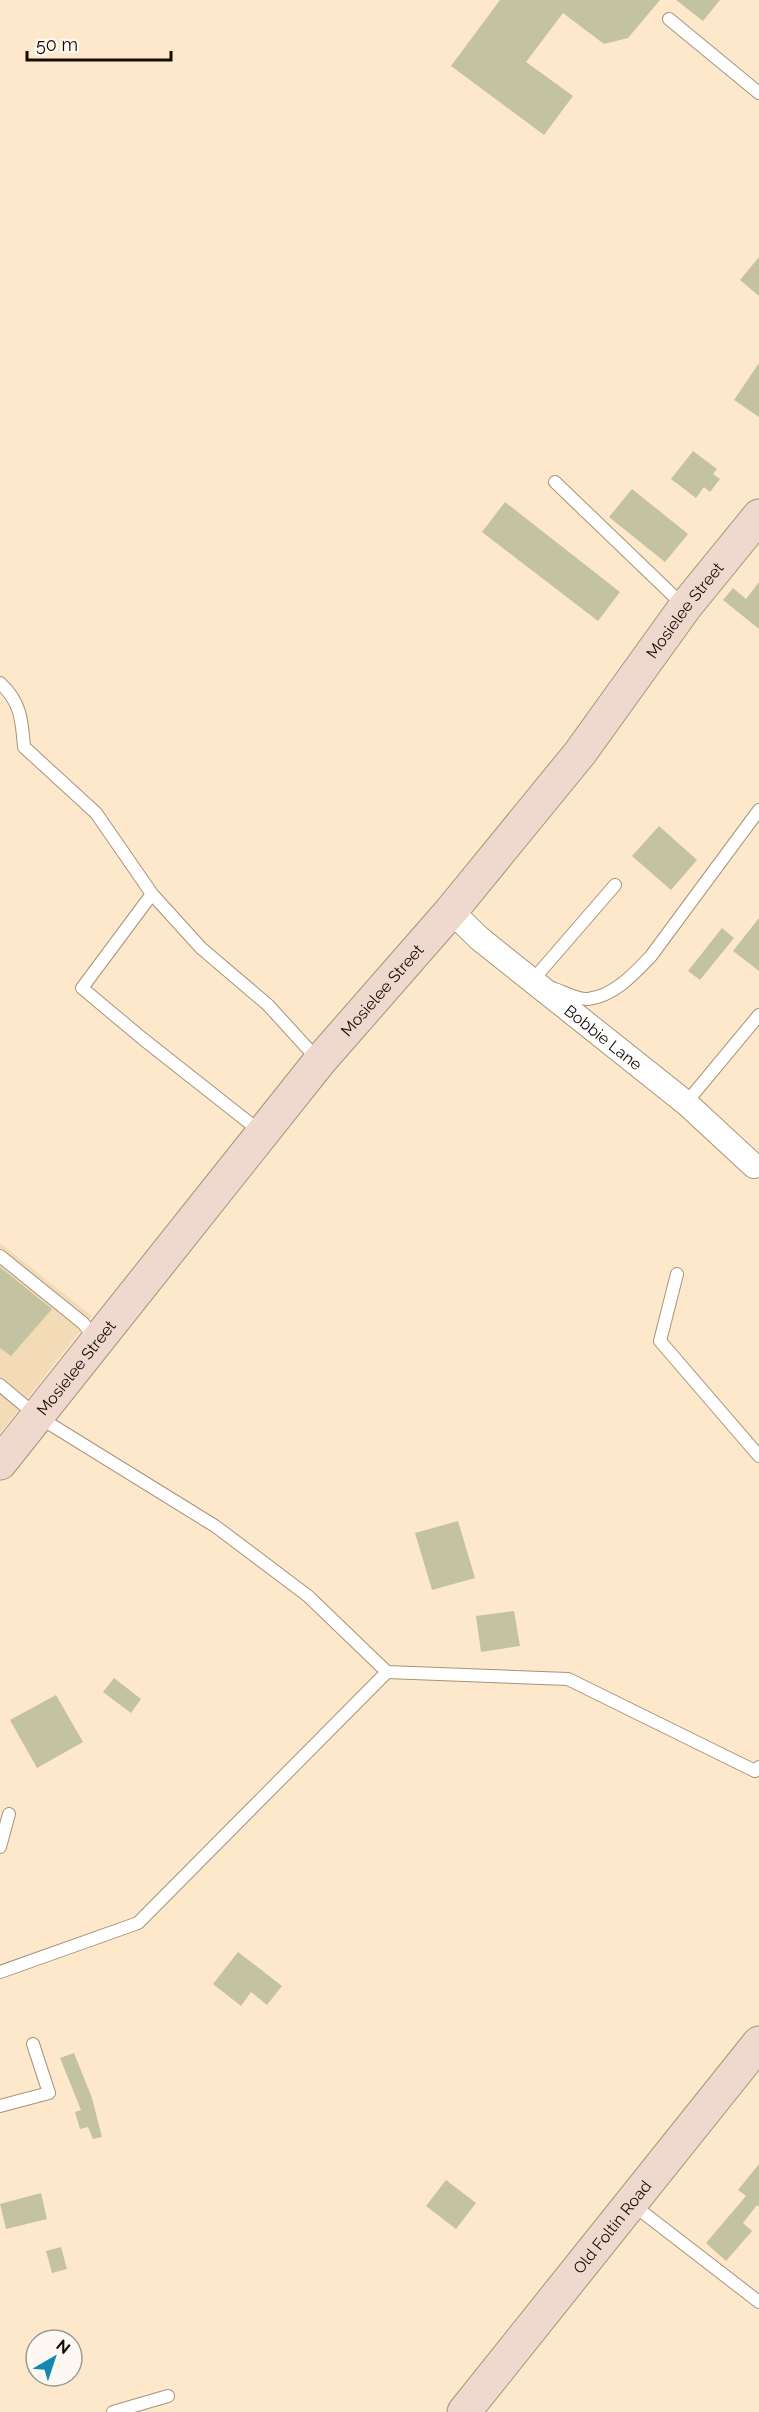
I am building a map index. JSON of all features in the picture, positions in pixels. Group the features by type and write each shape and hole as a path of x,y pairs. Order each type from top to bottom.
{"street":[{"name":"Mosielee Street","path":"0,1463 320,1062 451,911 580,753 685,607 759,516"},
{"name":"Bobbie Lane","path":"451,911 480,939 686,1103 756,1168"},
{"name":"Old Foltin Road","path":"464,2412 759,2043"}],"lane":[{"path":"669,19 759,93"},
{"path":"555,482 685,607"},
{"path":"0,683 17,702 22,721 24,747 96,813 152,894 201,948 268,1005 320,1062"},
{"path":"615,885 532,981 586,1000 609,993 630,978 651,956 759,810"},
{"path":"152,894 82,988 262,1134"},
{"path":"686,1103 759,1015"},
{"path":"0,1256 83,1323 97,1341"},
{"path":"677,1274 660,1341 759,1456"},
{"path":"0,1385 38,1416 215,1526 308,1596 387,1671 568,1679 755,1771 759,1767"},
{"path":"0,1972 138,1923 387,1671"},
{"path":"0,1847 9,1814"},
{"path":"0,2106 49,2093 33,2044"},
{"path":"631,2203 759,2302"},
{"path":"113,2412 168,2396"}],"shaded area":[{"path":"0,1243 92,1316 0,1433"}],"building":[{"path":"500,0 660,0 628,38 604,44 563,13 526,62 573,96 544,135 451,66"},
{"path":"676,0 720,0 703,21"},
{"path":"759,257 759,296 740,280"},
{"path":"759,363 759,417 734,400"},
{"path":"693,451 717,469 713,474 720,479 710,492 704,487 696,498 671,479"},
{"path":"632,489 688,534 665,562 609,517"},
{"path":"505,502 620,592 598,621 482,532"},
{"path":"759,582 759,629 723,600 733,588 746,599"},
{"path":"659,826 697,860 671,890 632,856"},
{"path":"759,918 759,971 733,951"},
{"path":"722,928 734,938 700,980 688,971"},
{"path":"0,1267 52,1309 11,1356 0,1348"},
{"path":"458,1521 475,1578 432,1590 415,1533"},
{"path":"514,1611 520,1646 481,1652 476,1616"},
{"path":"114,1678 141,1699 131,1713 103,1692"},
{"path":"56,1695 83,1742 37,1768 10,1720"},
{"path":"238,1952 282,1986 267,2005 251,1992 241,2006 213,1984"},
{"path":"74,2053 92,2098 102,2137 93,2139 88,2127 80,2129 75,2112 81,2110 60,2058"},
{"path":"759,2164 759,2207 757,2205 743,2223 752,2231 726,2261 706,2243 746,2196 738,2190"},
{"path":"446,2180 476,2203 456,2229 426,2206"},
{"path":"41,2193 47,2219 6,2229 0,2204"},
{"path":"61,2247 67,2269 52,2273 46,2251"}]}
